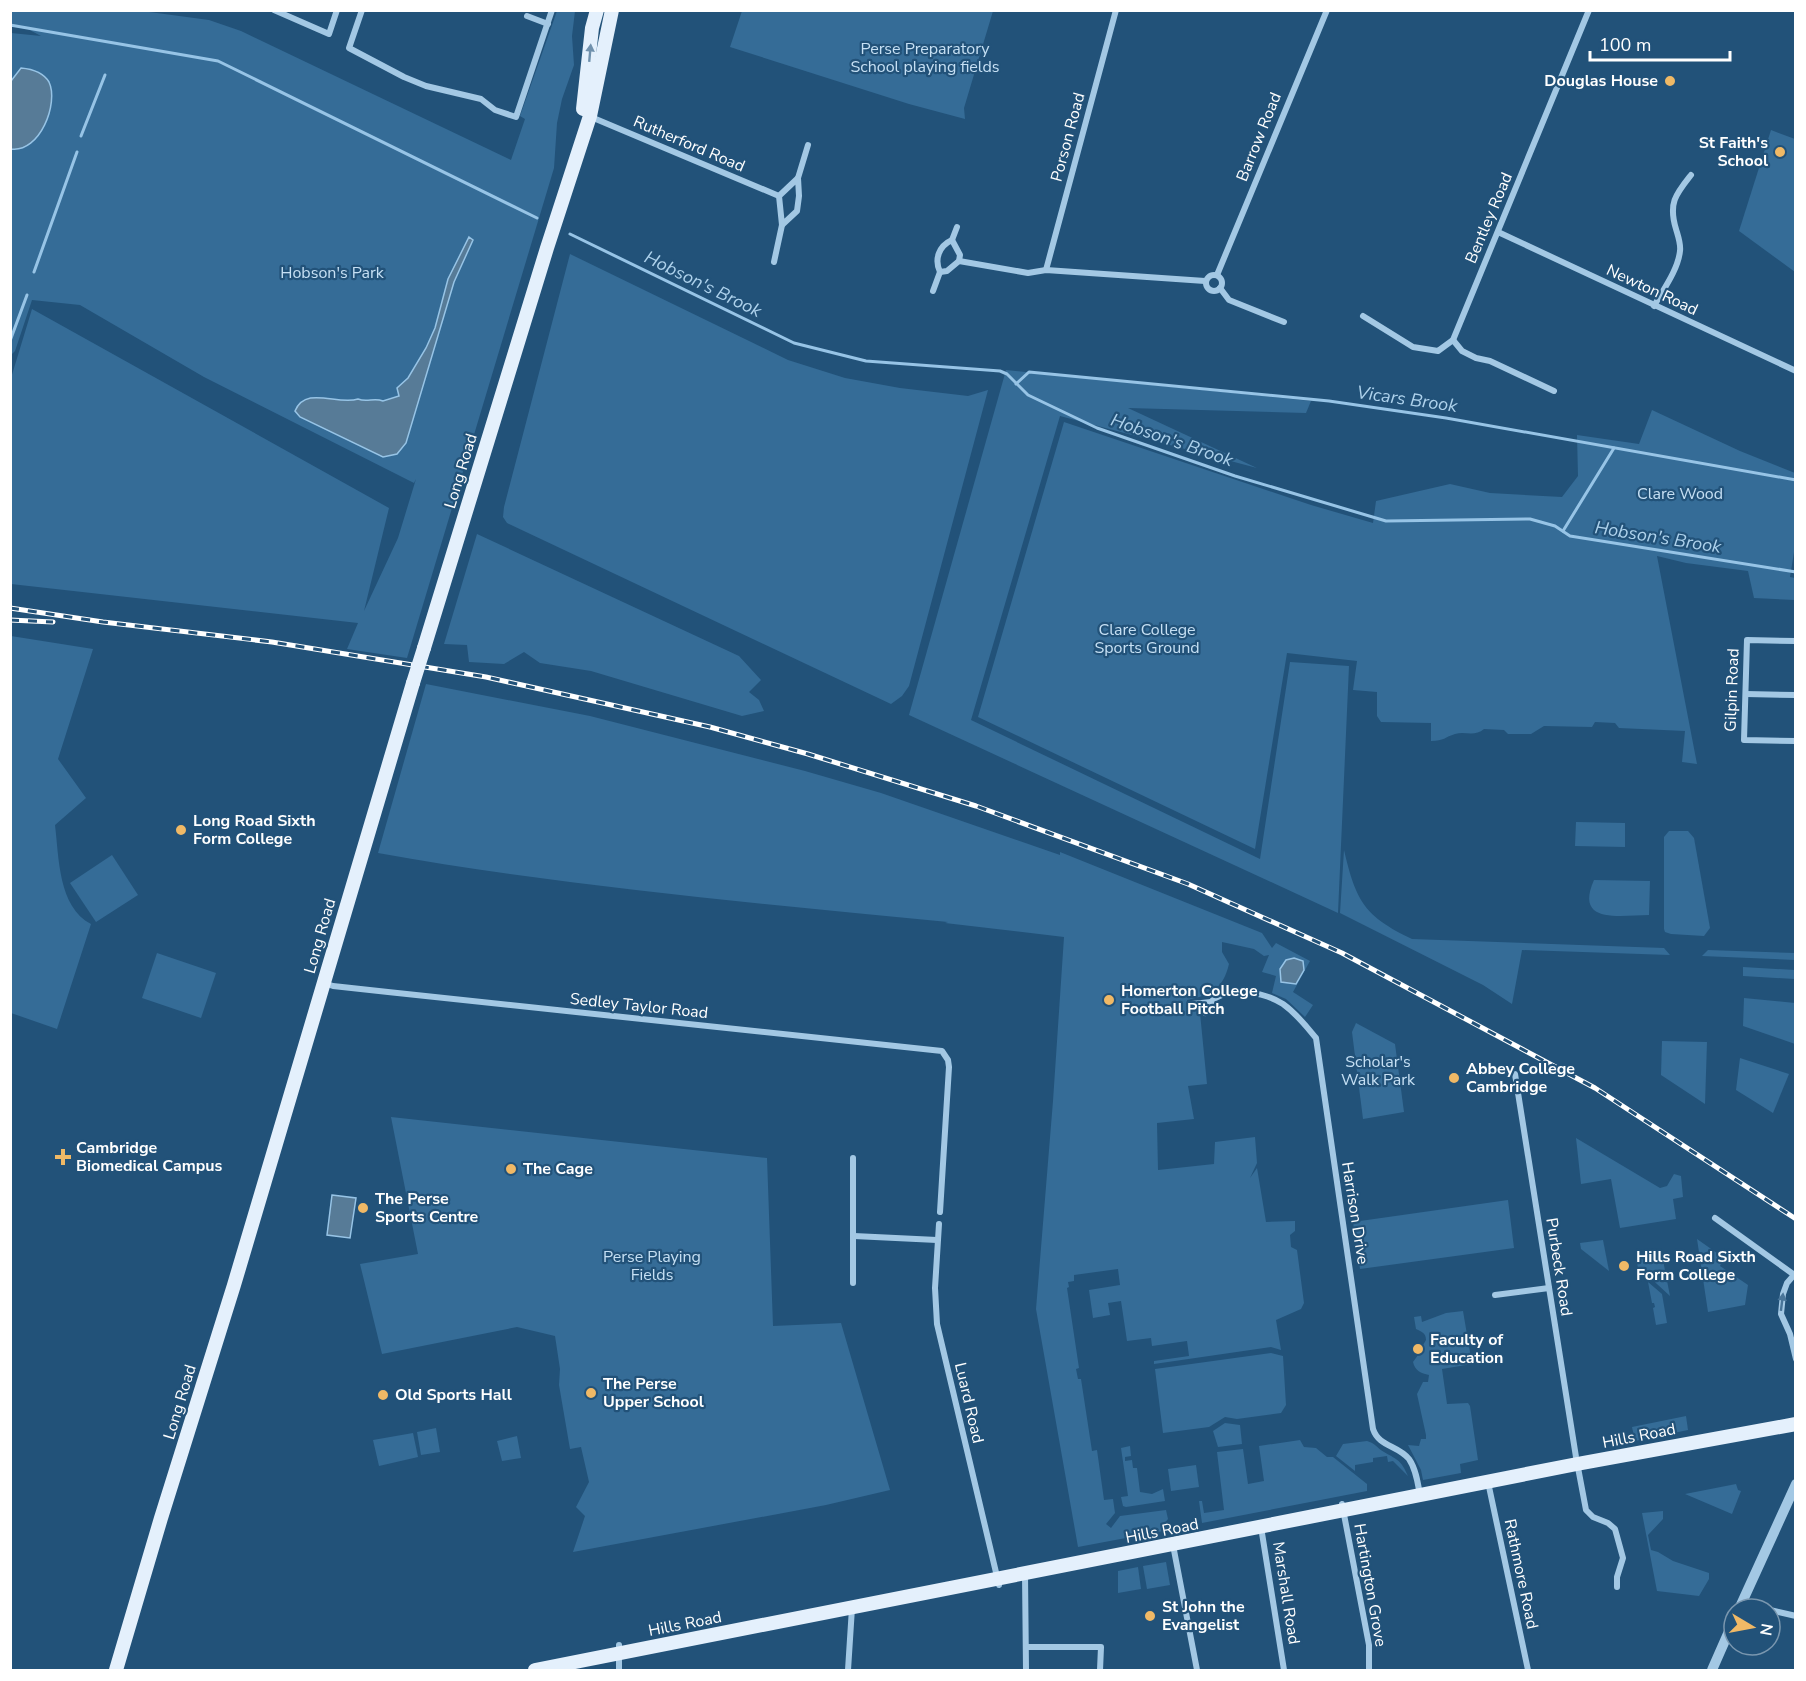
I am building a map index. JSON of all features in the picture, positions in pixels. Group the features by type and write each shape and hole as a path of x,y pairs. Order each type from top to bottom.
{"main road":[{"name":"Long Road","path":"559,213 584,104 592,28 597,10"},
{"name":"Long Road","path":"116,1671 231,1295 413,683 590,116 612,10"},
{"name":"Hills Road","path":"535,1671 619,1650 852,1604 998,1582 1024,1571 1342,1507 1420,1496 1577,1464 1796,1424"}],"street":[{"path":"274,10 329,34 337,10"},
{"path":"362,10 349,48 404,77 426,86 481,99 495,110 516,117 552,10"},
{"name":"Porson Road","path":"1046,270 1116,10"},
{"name":"Barrow Road","path":"1217,275 1327,10"},
{"name":"Bentley Road","path":"1453,340 1589,10"},
{"path":"527,16 548,24"},
{"name":"Rutherford Road","path":"590,116 779,196"},
{"path":"782,225 796,211 800,196 798,178 808,145"},
{"path":"1654,306 1678,258 1680,249 1672,216 1673,204 1676,194 1691,175"},
{"path":"774,262 782,225 779,196 798,178"},
{"path":"933,291 940,272 937,264 939,252 944,244 952,240 957,227"},
{"name":"Newton Road","path":"1498,232 1796,371"},
{"path":"940,272 947,272 959,261 960,255 952,240"},
{"path":"959,261 1028,273 1046,270 1205,281 1212,275 1217,275 1221,283 1220,288 1229,300 1284,322"},
{"path":"1205,281 1211,291 1220,288"},
{"path":"1363,316 1413,348 1438,351 1453,340 1462,351 1476,358 1490,361 1554,391"},
{"name":"Gilpin Road","path":"1796,641 1748,640 1744,740 1796,741"},
{"path":"1746,694 1796,695"},
{"name":"Sedley Taylor Road","path":"323,983 333,986 937,1050 945,1054 948,1060 940,1212"},
{"name":"Harrison Drive","path":"1192,1004 1211,1002 1220,996 1237,993 1256,993 1276,999 1299,1017 1316,1038 1373,1429 1377,1439 1408,1458 1415,1474 1420,1496"},
{"path":"1205,1013 1211,1002"},
{"name":"Purbeck Road","path":"1515,1074 1586,1510 1593,1517 1608,1523 1615,1529 1623,1558 1617,1577 1617,1587"},
{"path":"853,1158 854,1283"},
{"path":"1715,1218 1794,1275 1783,1294 1781,1314 1790,1334 1796,1359"},
{"name":"Luard Road","path":"939,1224 935,1288 937,1324 998,1582"},
{"path":"854,1236 938,1240"},
{"path":"1495,1295 1549,1288"},
{"path":"1790,1334 1796,1327"},
{"name":"Rathmore Road","path":"1488,1482 1528,1671"},
{"path":"1744,1597 1796,1484"},
{"name":"Hartington Grove","path":"1342,1507 1369,1646 1369,1671"},
{"name":"Marshall Road","path":"1261,1524 1284,1671"},
{"path":"1172,1542 1197,1671"},
{"path":"1024,1571 1026,1671"},
{"path":"848,1671 852,1604"},
{"path":"1026,1647 1101,1647 1100,1671"},
{"path":"1712,1671 1722,1648"},
{"path":"619,1650 620,1671"}],"green space":[{"name":"Perse Preparatory School playing fields","path":"742,10 993,11 964,108 965,119 909,104 730,47"},
{"name":"Hobson's Park","path":"11,11 142,11 209,20 241,31 511,160 525,119 520,116 557,11 575,11 572,36 574,65 562,99 557,123 554,168 407,658 347,649 358,623 11,584 11,378 32,309 389,508 364,611 398,538 416,479 414,483 204,377 80,305 32,300 15,351 11,355 11,33 41,36 24,27 11,25"},
{"name":"St Faith's School","path":"1771,130 1795,139 1795,272 1739,231"},
{"path":"570,254 788,360 845,378 900,388 968,396 988,390 909,686 902,696 891,704 507,523 503,517 504,507"},
{"path":"1006,370 1311,401 1306,413 1128,408 1257,468 1060,416 971,720 1260,859 1290,662 1349,666 1338,913 909,715"},
{"path":"1652,410 1740,451 1795,473 1795,546 1790,577 1795,578 1795,600 1754,598 1748,571 1686,563 1657,556 1697,764 1682,762 1685,731 1619,728 1615,723 1595,722 1592,727 1544,726 1531,734 1508,734 1504,730 1484,729 1477,733 1459,733 1442,740 1431,741 1431,723 1381,722 1377,716 1377,692 1353,690 1357,661 1287,653 1255,849 978,717 1064,422 1311,505 1373,523 1376,501 1450,484 1490,493 1562,497 1578,476 1577,435 1639,444"},
{"path":"477,534 739,656 761,680 749,692 759,700 764,711 742,716 591,671 540,663 524,652 504,664 469,662 467,645 444,644"},
{"path":"11,636 93,649 58,759 86,798 55,825 59,866 66,894 72,906 91,924 57,1029 11,1013"},
{"path":"426,684 590,716 805,771 881,793 1060,855 1060,852 1262,933 1272,948 1276,943 1310,961 1293,992 1313,1005 1305,1017 1286,999 1272,993 1276,976 1262,972 1269,955 1264,956 1254,949 1222,942 1222,952 1229,964 1223,979 1215,990 1187,1000 1187,1007 1194,1007 1200,1013 1207,1084 1188,1086 1194,1119 1157,1123 1158,1170 1214,1164 1215,1142 1255,1137 1257,1163 1250,1178 1257,1168 1266,1222 1295,1221 1295,1231 1290,1235 1291,1247 1297,1250 1304,1303 1301,1309 1276,1320 1281,1350 1271,1347 1154,1364 1154,1361 1189,1356 1187,1341 1152,1346 1151,1338 1127,1341 1121,1301 1108,1303 1110,1315 1093,1318 1089,1290 1120,1285 1118,1269 1074,1275 1074,1281 1068,1282 1079,1368 1076,1369 1078,1379 1081,1379 1092,1451 1097,1450 1104,1500 1113,1499 1115,1513 1106,1524 1111,1528 1120,1516 1166,1510 1168,1519 1162,1526 1163,1531 1078,1547 1036,1309 1064,937 945,923 948,922 591,885 378,853"},
{"path":"1576,822 1625,823 1625,847 1575,846"},
{"path":"1669,831 1688,831 1694,838 1710,928 1704,936 1671,934 1665,932 1664,929 1664,837"},
{"path":"1344,850 1353,882 1364,905 1383,923 1412,939 1664,948 1670,955 1522,950 1512,1004 1483,985 1340,913"},
{"path":"112,855 138,895 96,922 70,883"},
{"path":"1594,880 1650,881 1649,915 1614,916 1595,911 1590,904 1589,894"},
{"path":"1708,950 1795,953 1795,960 1702,956"},
{"path":"157,953 216,973 201,1018 142,998"},
{"path":"1743,967 1795,970 1795,979 1743,976"},
{"path":"1744,998 1795,1003 1795,1044 1743,1026"},
{"name":"Scholar's Walk Park","path":"1356,1023 1395,1044 1404,1112 1363,1119 1352,1032"},
{"path":"1662,1041 1707,1042 1705,1104 1661,1075"},
{"path":"1740,1058 1789,1074 1773,1113 1736,1090"},
{"name":"Perse Playing Fields","path":"391,1117 767,1158 773,1326 841,1323 890,1490 826,1505 573,1552 585,1516 576,1507 589,1482 581,1447 570,1449 559,1385 560,1369 555,1336 517,1327 382,1354 360,1264 418,1254"},
{"path":"1576,1138 1660,1188 1667,1186 1674,1174 1681,1176 1683,1197 1673,1199 1676,1219 1620,1228 1611,1179 1581,1184"},
{"path":"1508,1200 1514,1248 1360,1269 1353,1222"},
{"path":"1697,1239 1724,1258 1720,1266 1748,1285 1745,1305 1708,1312"},
{"path":"1603,1240 1609,1271 1581,1249 1580,1243"},
{"path":"1657,1253 1662,1255 1670,1296 1644,1272 1639,1273 1636,1258"},
{"path":"1648,1282 1662,1294 1667,1323 1656,1325 1653,1308 1655,1307 1652,1303"},
{"path":"1463,1311 1472,1364 1442,1369 1447,1404 1468,1403 1470,1406 1478,1460 1460,1464 1461,1473 1423,1480 1421,1470 1408,1445 1419,1446 1421,1439 1426,1439 1417,1394 1423,1382 1428,1382 1429,1375 1415,1368 1413,1362 1426,1340 1423,1333 1416,1329 1414,1317 1421,1316 1422,1322 1446,1313"},
{"path":"1271,1353 1283,1356 1286,1405 1281,1413 1237,1419 1225,1417 1209,1427 1163,1433 1155,1369"},
{"path":"1686,1416 1688,1430 1635,1441 1632,1427"},
{"path":"1225,1423 1240,1425 1242,1444 1218,1447 1213,1431"},
{"path":"436,1428 440,1452 421,1455 417,1432"},
{"path":"413,1433 418,1457 379,1466 373,1440"},
{"path":"517,1436 521,1458 502,1461 497,1441"},
{"path":"1300,1440 1304,1447 1316,1448 1327,1457 1333,1457 1367,1484 1367,1491 1202,1523 1199,1501 1202,1501 1204,1513 1224,1510 1217,1452 1243,1449 1248,1484 1264,1481 1259,1446"},
{"path":"1367,1441 1399,1461 1408,1476 1393,1461 1388,1462 1387,1456 1373,1458 1373,1462 1355,1465 1355,1471 1336,1456 1343,1444"},
{"path":"1130,1446 1131,1456 1125,1457 1125,1461 1132,1460 1133,1468 1137,1468 1140,1492 1152,1494 1163,1489 1165,1501 1123,1506 1121,1497 1128,1496 1121,1448"},
{"path":"1196,1465 1199,1487 1171,1491 1168,1469"},
{"path":"1736,1484 1738,1490 1741,1491 1732,1514 1685,1494"},
{"path":"1663,1511 1663,1519 1648,1535 1651,1550 1673,1561 1709,1573 1709,1579 1699,1596 1657,1591 1642,1513"},
{"path":"1166,1562 1170,1585 1147,1589 1143,1566"},
{"path":"1138,1567 1141,1589 1118,1593 1118,1571"}],"shaded area":[{"path":"21,68 37,72 47,79 51,91 51,102 45,125 38,135 31,143 21,148 11,149 11,81"},
{"path":"469,237 473,240 454,282 406,443 397,454 383,457 300,417 295,411 300,403 307,399 383,401 399,396 397,388 408,378 435,328 448,279"},
{"path":"1294,958 1303,961 1304,970 1296,984 1281,982 1280,969 1286,960"},
{"path":"332,1195 356,1198 350,1238 327,1235"}],"waterway":[{"name":"Hobson's Brook","path":"10,25 218,61 537,218"},
{"path":"81,136 105,75"},
{"path":"34,272 77,152"},
{"name":"Hobson's Brook","path":"570,234 794,343 866,361 1000,371 1007,374 1028,395 1097,428 1235,476 1386,521 1530,519 1555,526 1570,536 1796,572"},
{"path":"10,341 27,295"},
{"name":"Vicars Brook","path":"1016,384 1029,372 1329,401 1446,418 1796,480"},
{"path":"1563,531 1614,448"}],"railway":[{"path":"10,608 103,622 272,642 486,677 710,727 808,754 976,806 1188,884 1342,953 1595,1088 1796,1219"},
{"path":"10,620 53,622"}],"place":[{"name":"Douglas House","path":"1670,81"},
{"name":"St Faith's School","path":"1780,152"},
{"name":"Long Road Sixth Form College","path":"181,830"},
{"name":"Homerton College Football Pitch","path":"1109,1000"},
{"name":"Abbey College Cambridge","path":"1454,1078"},
{"name":"Cambridge Biomedical Campus","path":"63,1157"},
{"name":"The Cage","path":"511,1169"},
{"name":"The Perse Sports Centre","path":"363,1208"},
{"name":"Hills Road Sixth Form College","path":"1624,1266"},
{"name":"Faculty of Education","path":"1418,1349"},
{"name":"The Perse Upper School","path":"591,1393"},
{"name":"Old Sports Hall","path":"383,1395"},
{"name":"St John the Evangelist","path":"1150,1616"}],"park label":[{"name":"Clare Wood","path":"1680,494"},
{"name":"Clare College Sports Ground","path":"1147,639"}]}
